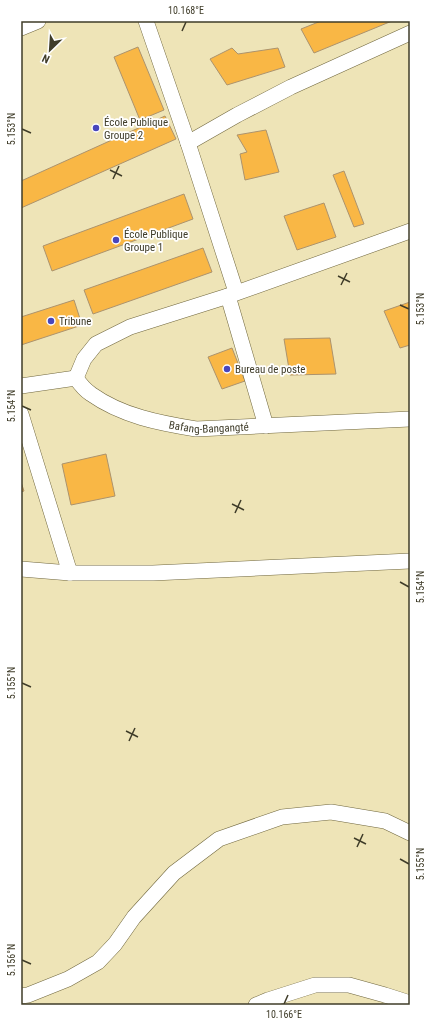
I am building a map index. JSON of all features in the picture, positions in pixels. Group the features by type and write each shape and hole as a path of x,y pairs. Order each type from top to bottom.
{"street":[{"path":"21,28 38,21"},
{"path":"146,21 188,143 232,294 266,426"},
{"path":"188,143 290,87 410,33"},
{"path":"21,386 76,378 84,359 96,344 130,327 232,294 410,231"},
{"name":"Bafang-Bangangté","path":"76,378 89,393 118,410 163,423 196,429 410,419"},
{"path":"21,414 70,573"},
{"path":"21,569 70,573 153,573 410,561"},
{"path":"21,996 28,995 68,979 98,962 115,944 134,917 174,873 219,839 282,817 331,812 385,821 410,833"},
{"path":"256,1005 315,985 349,985 410,1003"}],"building":[{"path":"321,21 392,21 314,53 301,29"},
{"path":"138,47 164,110 140,120 114,57"},
{"path":"232,48 238,54 278,48 285,67 227,85 210,59"},
{"path":"165,116 176,139 21,208 21,181"},
{"path":"266,130 279,172 245,180 240,154 247,152 237,135"},
{"path":"344,171 364,224 354,227 333,175"},
{"path":"184,194 193,219 52,271 43,246"},
{"path":"324,203 336,237 297,250 284,216"},
{"path":"203,248 212,272 93,314 84,290"},
{"name":"Tribune","path":"74,300 82,325 21,345 21,317"},
{"path":"410,302 410,345 400,348 384,311"},
{"path":"330,338 336,374 290,375 284,339"},
{"name":"Bureau de poste","path":"232,348 245,381 222,389 208,357"},
{"path":"106,454 115,496 71,505 62,464"},
{"path":"21,482 24,491 21,492"}],"place":[{"name":"École Publique Groupe 2","path":"96,128"},
{"name":"École Publique Groupe 1","path":"116,240"},
{"name":"Tribune","path":"51,321"},
{"name":"Bureau de poste","path":"227,369"}]}
